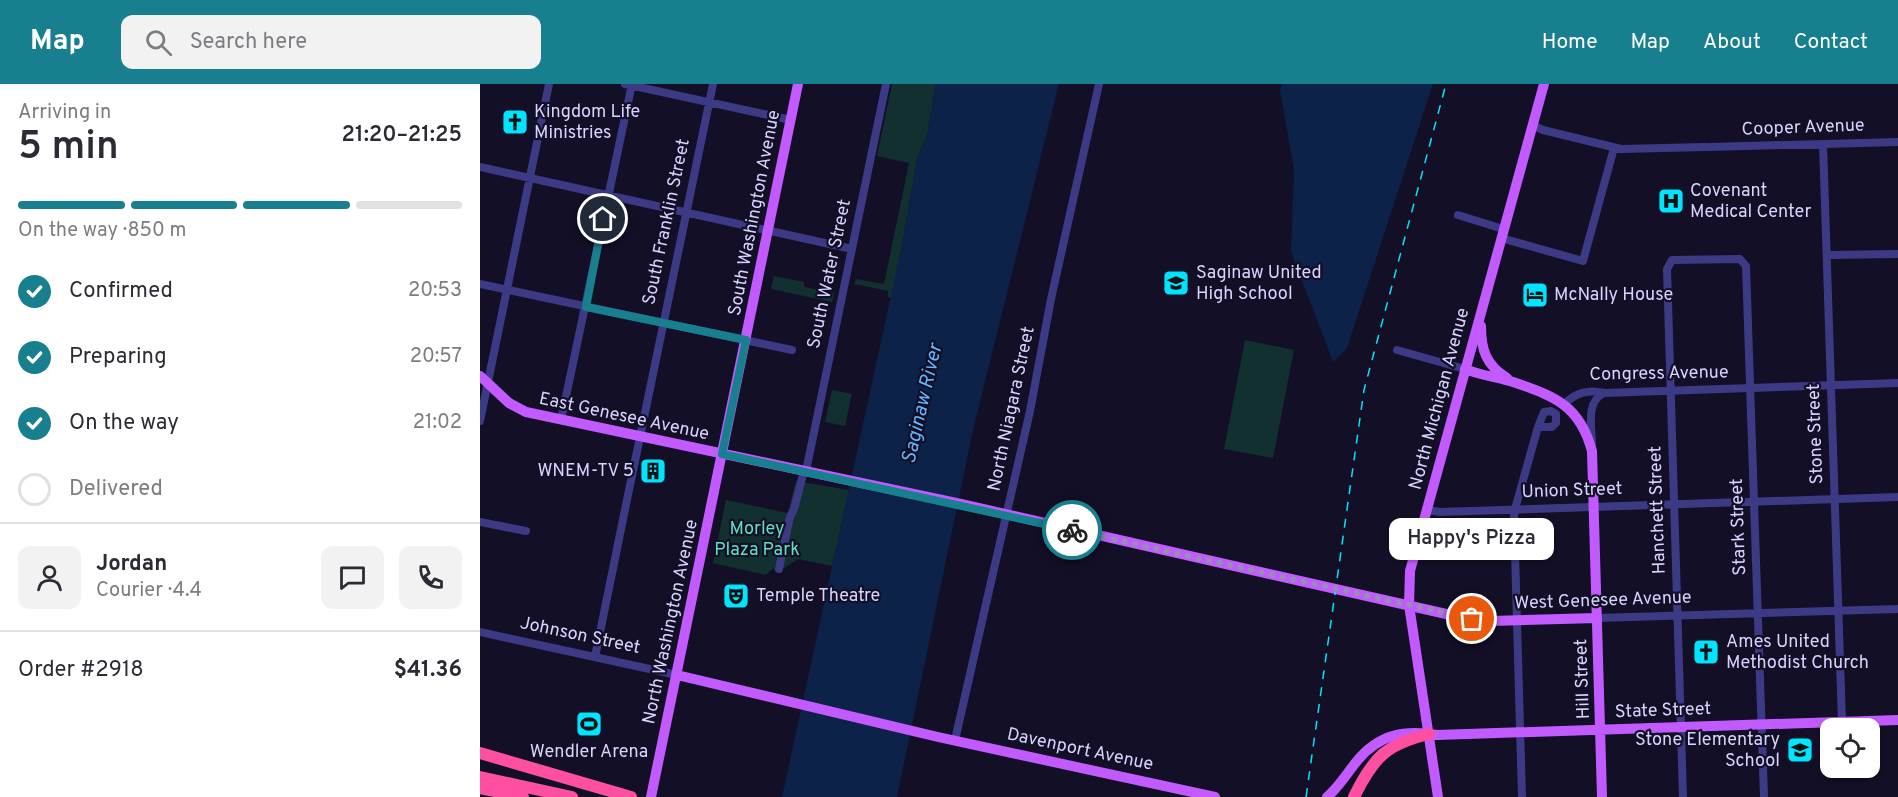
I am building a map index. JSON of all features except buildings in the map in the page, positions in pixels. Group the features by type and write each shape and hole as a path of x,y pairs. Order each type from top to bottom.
{"highway":[{"path":"1354,797 1366,772 1384,752 1411,738 1429,734"},
{"path":"480,752 631,797"},
{"path":"480,777 572,797"},
{"path":"480,788 523,797"},
{"path":"480,795 498,797"}],"main road":[{"name":"South Washington Avenue","path":"722,454 798,84"},
{"name":"North Michigan Avenue","path":"1438,797 1408,604 1410,571 1544,84"},
{"path":"1480,314 1481,345 1488,363 1515,382 1564,404"},
{"path":"1466,369 1477,374 1515,382"},
{"name":"East Genesee Avenue","path":"483,379 518,409 638,437 961,504"},
{"name":"Hill Street","path":"1564,404 1581,423 1592,452 1602,797"},
{"name":"North Washington Avenue","path":"651,797 722,454"},
{"name":"West Genesee Avenue","path":"961,504 1472,619 1597,618"},
{"name":"Johnson Street","path":"677,675 938,737"},
{"name":"State Street","path":"1880,721 1898,720"},
{"name":"State Street","path":"1327,797 1373,744 1386,737 1399,734 1437,735 1820,723"},
{"name":"Davenport Avenue","path":"938,737 1215,797"}],"street":[{"path":"480,421 485,399 483,379 507,290 549,84"},
{"path":"561,420 586,307 629,84 791,120"},
{"name":"South Franklin Street","path":"595,657 638,437 713,84"},
{"name":"South Water Street","path":"779,569 790,517 805,471 825,357 852,249 886,84"},
{"name":"North Niagara Street","path":"955,740 1030,411 1098,84"},
{"name":"Cooper Avenue","path":"1532,125 1543,130 1614,148 1635,150 1898,142"},
{"name":"Stone Street","path":"1823,144 1842,718"},
{"path":"1458,215 1583,261 1614,148"},
{"path":"480,167 852,249"},
{"path":"1827,255 1898,254"},
{"name":"Hanchett Street","path":"1683,797 1667,269 1672,260 1740,259"},
{"name":"Stark Street","path":"1740,259 1746,266 1764,797"},
{"path":"480,284 792,350"},
{"path":"1397,350 1466,369"},
{"name":"Congress Avenue","path":"1564,404 1573,395 1583,392 1898,383"},
{"name":"Hill Street","path":"1592,452 1592,404 1598,396 1604,393"},
{"path":"1522,797 1514,517 1538,427"},
{"name":"Union Street","path":"1427,510 1440,512 1898,497"},
{"path":"480,522 526,531"},
{"name":"West Genesee Avenue","path":"1597,618 1898,609"},
{"name":"Johnson Street","path":"480,632 677,675"}],"green space":[{"path":"892,84 936,84 927,136 917,159 891,298 888,297 888,291 854,284 856,279 884,284 909,163 877,156"},
{"path":"774,276 804,282 804,287 834,293 832,302 771,289"},
{"path":"1245,340 1294,350 1273,458 1224,449"},
{"path":"832,390 852,394 845,426 825,422"},
{"name":"Morley Plaza Park","path":"796,481 849,490 832,566 798,559 781,570 772,569 766,575 713,563 726,500 788,513"}],"water":[{"name":"Saginaw River","path":"936,84 1059,84 973,430 897,797 782,797 903,240 917,159 927,136"},
{"path":"1282,84 1433,84 1347,348 1333,362 1291,252 1294,170 1280,90"}],"railway":[{"path":"1306,797 1364,390 1446,84"}],"way so far":[{"path":"1072,530 1472,619"}],"place":[{"name":"Kingdom Life Ministries","path":"515,122"},
{"name":"Covenant Medical Center","path":"1671,201"},
{"name":"Saginaw United High School","path":"1176,283"},
{"name":"McNally House","path":"1535,295"},
{"name":"WNEM-TV 5","path":"653,471"},
{"name":"Temple Theatre","path":"736,596"},
{"name":"Happy's Pizza","path":"1472,619"},
{"name":"Ames United Methodist Church","path":"1706,652"},
{"name":"Wendler Arena","path":"589,724"},
{"name":"Stone Elementary School","path":"1800,750"}],"route":[{"path":"603,219 586,307 746,340 722,454 961,504 1072,530"}]}
